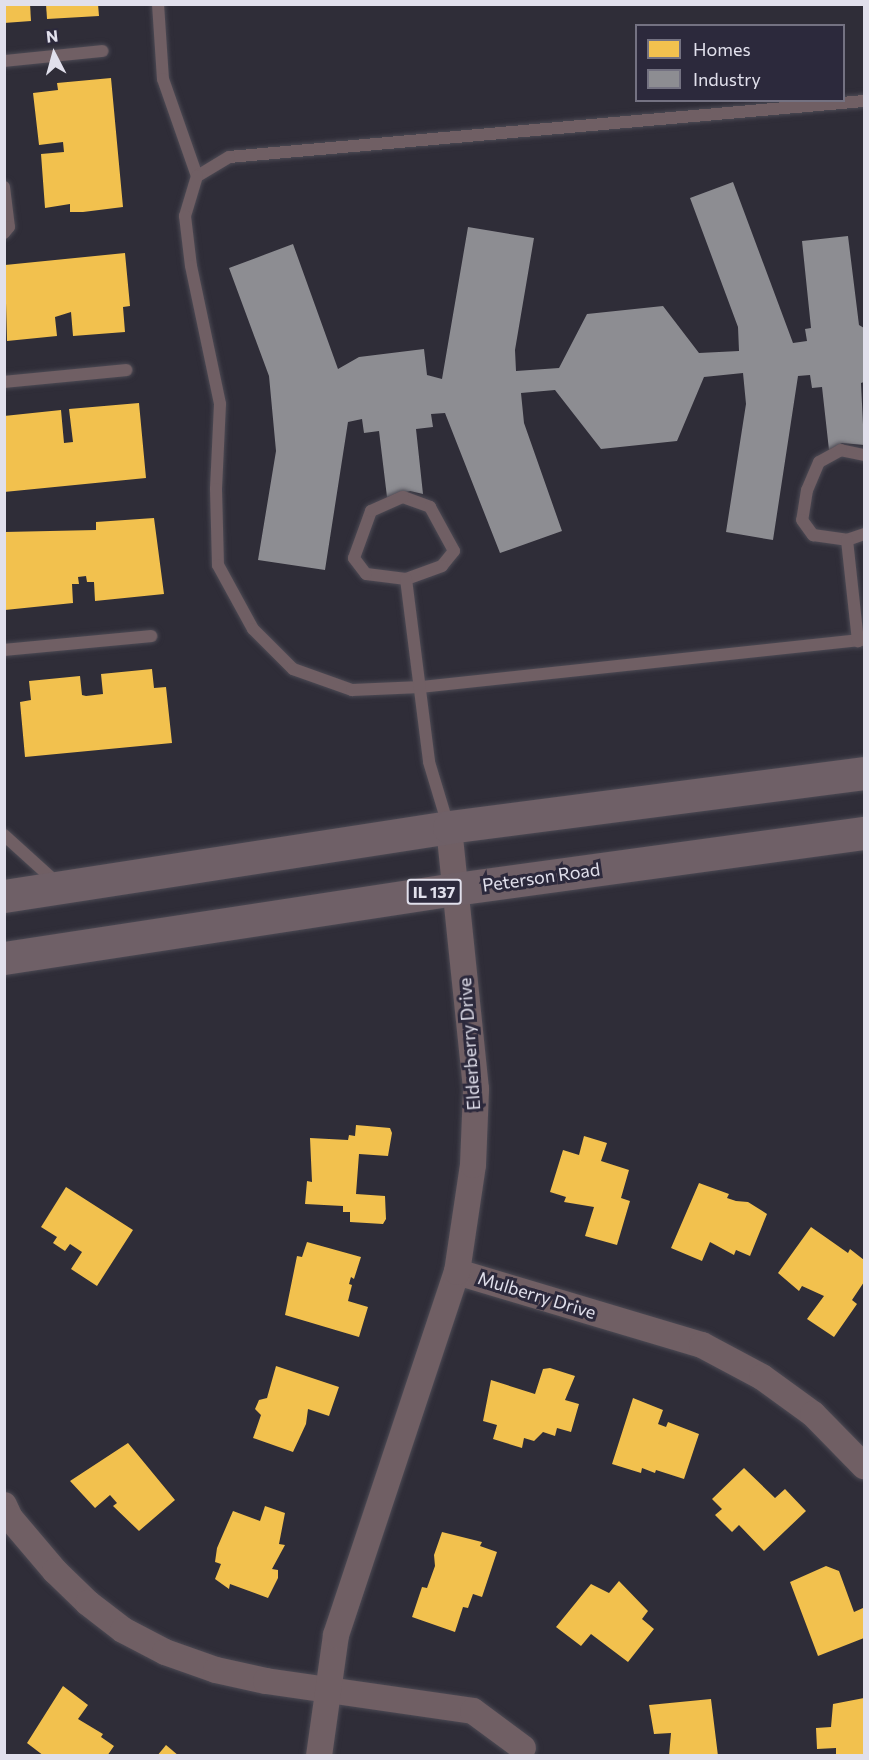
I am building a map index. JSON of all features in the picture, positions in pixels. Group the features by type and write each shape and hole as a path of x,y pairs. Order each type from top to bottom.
{"main road":[{"path":"4,896 449,827 864,772"},
{"name":"Peterson Road","path":"4,958 455,889 864,833"}],"street":[{"name":"Elderberry Drive","path":"449,827 476,1089 473,1165 457,1272"},
{"name":"Mulberry Drive","path":"327,1689 336,1635 457,1272 702,1344 762,1377 813,1414 864,1466"},
{"path":"4,1505 10,1518 55,1571 123,1630 165,1652 216,1670 473,1711 524,1748"},
{"path":"319,1755 327,1689"}],"lane":[{"path":"158,4 163,79 197,176 185,216 191,266 220,404 216,489 218,565 253,629 293,669 352,690 422,687 861,641 847,540"},
{"path":"4,61 102,51"},
{"path":"197,176 229,157 864,101"},
{"path":"4,187 9,227 4,233"},
{"path":"4,382 126,370"},
{"path":"864,455 841,450 819,462 807,490 802,520 813,534 847,540 864,534"},
{"path":"403,496 430,507 454,551 442,566 406,579 366,574 354,558 371,511 403,496"},
{"path":"406,579 422,687 429,762 449,827"},
{"path":"4,650 151,636"},
{"path":"4,835 61,887"}],"building: Homes":[{"path":"4,4 30,4 31,21 4,23"},
{"path":"46,4 98,4 99,16 47,19"},
{"path":"111,78 123,207 83,212 70,212 70,204 45,208 41,154 64,152 63,142 39,145 33,93 58,90 57,83"},
{"path":"125,253 130,306 123,307 125,332 73,336 71,312 55,317 57,336 7,341 5,265"},
{"path":"139,403 146,478 4,492 4,416 61,410 64,443 73,442 69,409"},
{"path":"154,518 164,594 95,601 94,582 87,582 86,576 78,577 79,584 72,584 73,603 5,610 4,532 96,530 96,522"},
{"path":"152,669 154,688 166,687 172,743 25,757 20,702 31,700 29,681 80,676 82,695 86,696 103,694 101,674"},
{"path":"356,1125 390,1128 392,1133 388,1156 359,1154 356,1194 385,1196 386,1219 383,1224 350,1222 350,1212 343,1212 343,1206 305,1204 307,1181 312,1182 310,1138 348,1140 349,1135 355,1136"},
{"path":"584,1136 607,1143 601,1161 629,1170 621,1198 630,1201 617,1245 585,1236 594,1207 564,1202 566,1197 550,1192 563,1150 579,1155"},
{"path":"699,1183 729,1194 727,1198 748,1202 767,1214 750,1256 736,1250 734,1255 710,1242 702,1261 671,1248"},
{"path":"66,1187 133,1230 97,1286 71,1269 82,1252 70,1244 65,1251 53,1243 57,1237 41,1227"},
{"path":"811,1227 848,1253 850,1249 864,1260 864,1282 852,1300 857,1304 834,1337 807,1319 824,1296 802,1286 799,1291 778,1273"},
{"path":"307,1242 361,1257 354,1279 351,1277 349,1284 352,1285 348,1301 368,1307 359,1337 285,1315 297,1256 302,1257"},
{"path":"276,1366 339,1387 329,1416 308,1409 306,1424 293,1452 253,1438 261,1415 255,1409 259,1400 267,1398"},
{"path":"550,1368 575,1376 565,1400 579,1404 571,1432 557,1428 555,1436 543,1432 534,1441 524,1438 522,1448 493,1439 497,1425 483,1421 491,1380 535,1394 543,1369"},
{"path":"633,1398 663,1410 658,1424 666,1427 668,1422 699,1434 684,1479 656,1470 655,1473 642,1468 641,1473 612,1464"},
{"path":"128,1443 175,1500 139,1531 113,1506 117,1503 110,1495 95,1508 70,1481"},
{"path":"744,1468 775,1498 785,1489 806,1511 764,1551 739,1525 732,1532 715,1515 722,1509 712,1499"},
{"path":"265,1506 285,1513 279,1544 285,1545 272,1569 278,1570 278,1578 268,1598 230,1584 229,1589 215,1579 221,1564 215,1562 217,1548 233,1511 260,1521"},
{"path":"442,1532 482,1542 480,1546 497,1552 482,1597 473,1594 468,1608 463,1607 455,1632 412,1617 422,1587 427,1588 435,1566 434,1555"},
{"path":"826,1566 839,1571 854,1612 863,1608 864,1638 818,1656 790,1582"},
{"path":"619,1581 648,1611 642,1619 654,1629 628,1662 591,1634 581,1646 556,1627 591,1584 609,1593"},
{"path":"63,1686 88,1705 78,1719 103,1734 101,1737 114,1746 107,1756 44,1756 27,1743"},
{"path":"864,1698 864,1756 836,1756 836,1748 817,1749 816,1728 831,1727 833,1704"},
{"path":"711,1699 718,1756 669,1756 671,1733 654,1734 649,1705"},
{"path":"166,1745 179,1756 157,1756"}],"building: Industry":[{"path":"733,182 793,343 807,341 805,329 811,328 802,241 848,236 859,325 864,328 864,382 861,383 864,445 842,443 829,450 822,387 812,388 810,375 798,376 773,540 726,532 746,404 743,373 704,377 677,441 601,449 555,390 521,393 524,423 562,531 500,553 445,413 431,414 433,427 416,429 423,494 410,491 387,497 379,431 364,433 362,419 348,422 325,570 258,560 276,451 269,376 229,268 293,244 338,369 359,357 424,349 427,375 442,379 468,227 534,238 515,350 516,371 559,368 587,314 663,306 699,353 739,351 738,327 690,198"}]}
